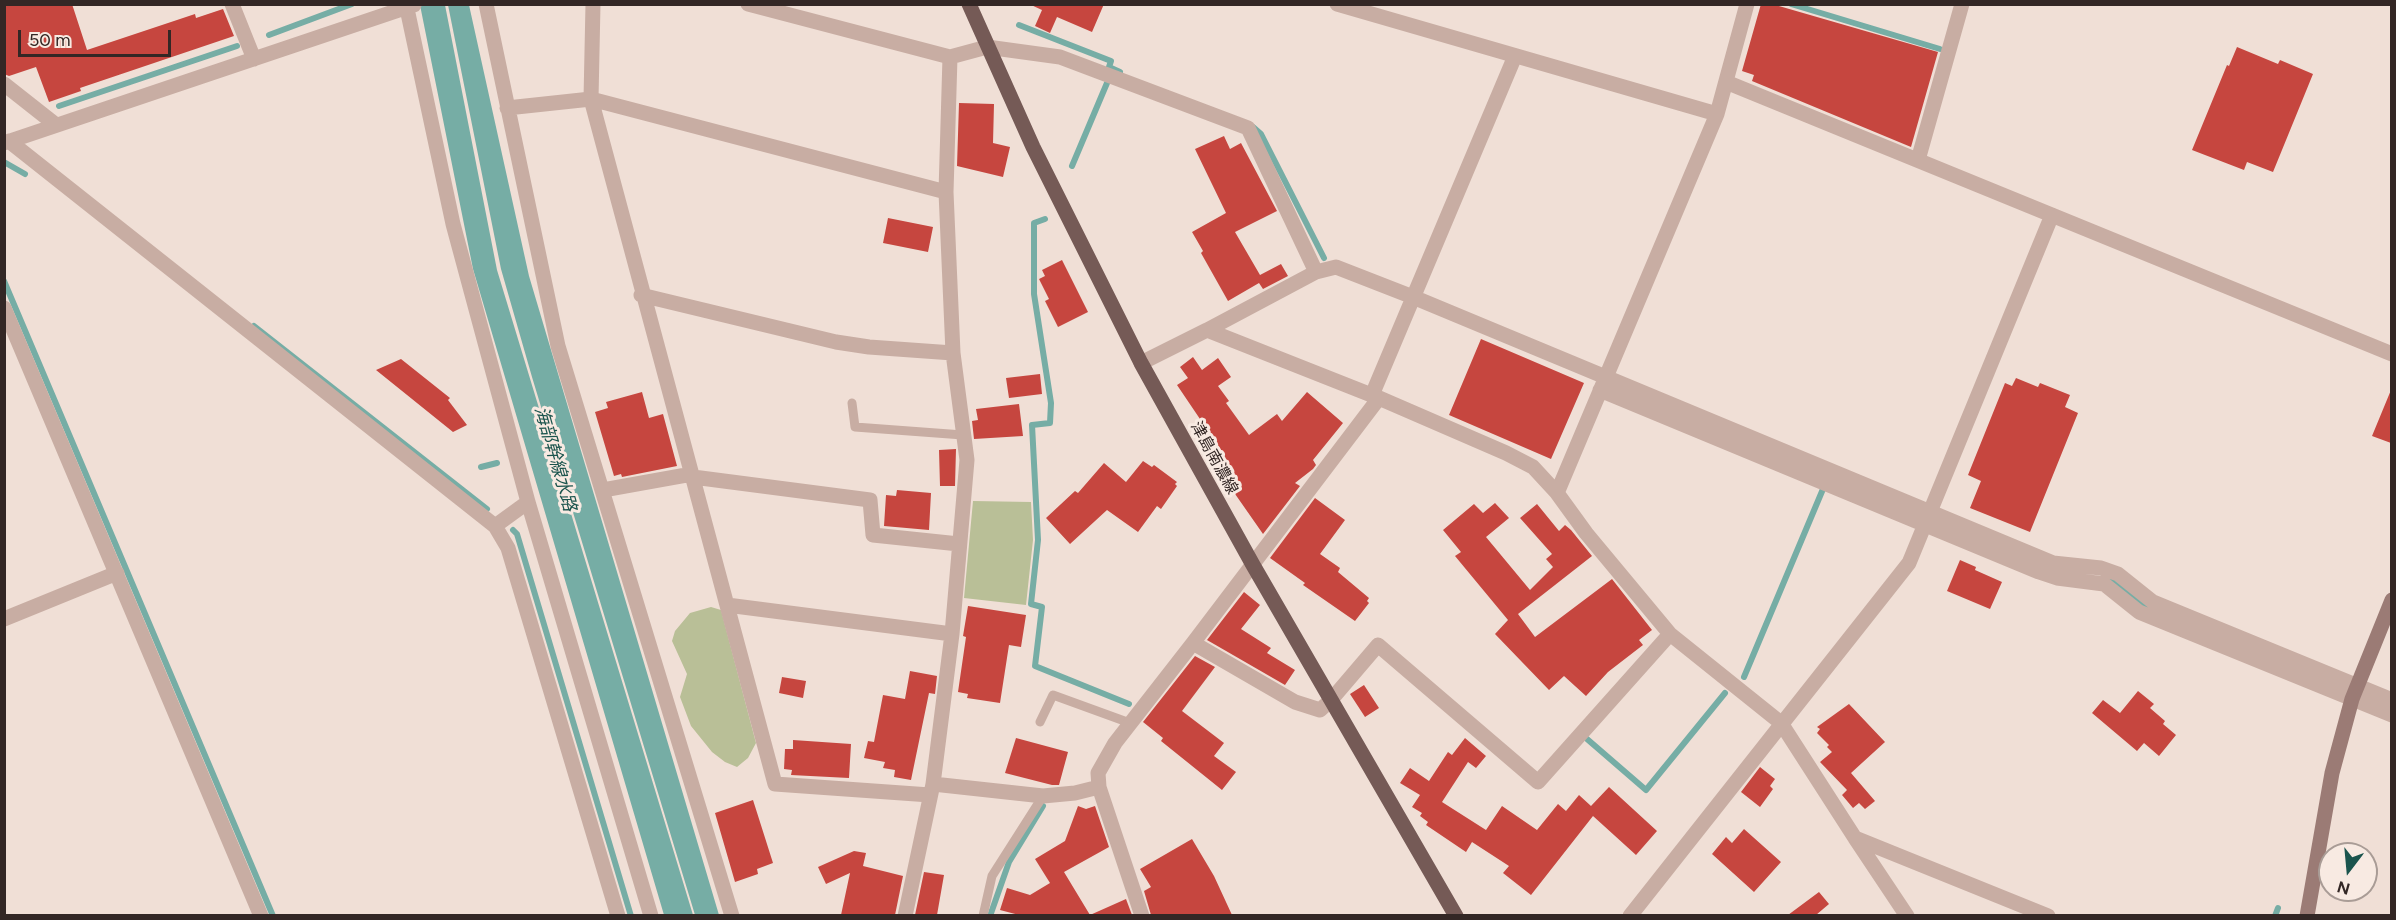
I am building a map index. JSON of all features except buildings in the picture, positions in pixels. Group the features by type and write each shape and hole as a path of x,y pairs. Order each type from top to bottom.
{"main road":[{"name":"津島南濃線","path":"969,4 1033,147 1141,363 1253,565 1456,915"}],"street":[{"path":"232,4 254,59"},
{"path":"486,4 558,346 732,915"},
{"path":"593,4 591,99 775,784 1042,796 1075,793 1099,787"},
{"path":"748,4 950,57 987,47 1060,57 1248,128 1316,272"},
{"path":"1337,4 1718,114"},
{"path":"1557,493 1718,114 1747,4"},
{"path":"1918,160 1962,4"},
{"path":"7,142 409,6 453,225 528,502 651,915"},
{"path":"1142,915 1099,787 1098,773 1115,743 1253,565 1376,397 1413,297 1515,56"},
{"path":"905,915 931,790 952,634 967,460 953,353 946,192 950,57"},
{"path":"1725,82 2391,354"},
{"path":"4,84 56,125"},
{"path":"507,108 591,99 946,192"},
{"path":"7,142 495,526 508,548 618,915"},
{"path":"1630,915 1909,564 2052,215"},
{"path":"1141,363 1316,272 1336,267 1413,297 1603,384 1925,526 2056,578 2104,584 2139,612 2354,692 2391,700"},
{"path":"642,294 837,342 869,347 953,353"},
{"path":"4,308 261,915"},
{"path":"1207,330 1376,397 1533,467 1557,493 1586,533 1670,634 1781,723 1907,915"},
{"path":"1603,384 1932,511 2053,563 2101,568 2118,574 2153,602 2354,692 2391,715"},
{"path":"603,490 693,475 870,500 873,535 959,544"},
{"path":"495,526 528,502"},
{"path":"4,619 117,573"},
{"path":"2307,915 2332,773 2354,692 2391,600"},
{"path":"727,605 952,634"},
{"path":"1193,643 1295,702 1320,710 1378,645 1538,782 1670,634"},
{"path":"1855,837 2048,915"}],"lane":[{"path":"852,403 855,427 963,435"},
{"path":"1040,722 1053,695 1130,723"},
{"path":"983,915 992,876 1042,796"}],"green space":[{"path":"973,501 1031,502 1033,540 1026,605 964,598"},
{"path":"711,607 721,610 756,743 748,758 737,767 725,762 712,752 691,726 680,697 687,674 672,641 675,631 690,613"}],"water":[{"path":"420,5 445,5 497,270 693,915 664,915 473,269"},
{"path":"448,5 469,5 529,276 719,915 695,915 532,377 501,269"}],"waterway":[{"path":"269,35 352,4"},
{"path":"1791,4 1940,49"},
{"path":"1019,25 1111,61 1109,67 1120,72"},
{"path":"59,106 237,46"},
{"path":"1072,166 1107,83"},
{"path":"1253,127 1261,134 1324,258"},
{"path":"4,162 25,174"},
{"path":"1045,219 1034,223 1034,294 1051,403 1050,423 1032,425 1038,540 1031,604 1042,607 1035,666 1129,704"},
{"path":"4,281 273,916"},
{"path":"254,326 487,509"},
{"path":"481,467 497,463"},
{"path":"1744,677 1823,489"},
{"path":"513,530 517,534 631,916"},
{"path":"2109,578 2153,610"},
{"path":"1587,739 1646,790 1725,693"},
{"path":"990,916 1009,862 1043,806"},
{"path":"2275,916 2278,908"}],"water label":[{"name":"海部幹線水路","path":"555,459"}]}
